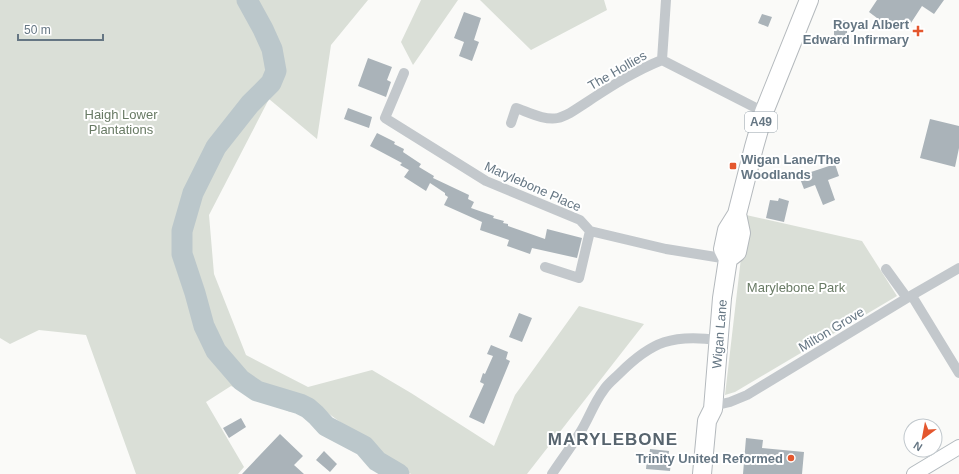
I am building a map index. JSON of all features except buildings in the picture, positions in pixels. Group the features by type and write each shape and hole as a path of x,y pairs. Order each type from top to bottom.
{"highway":[{"name":"Wigan Lane","path":"702,474 707,421 713,407 722,298 728,260 737,252 741,234 737,214 764,112 808,0"},
{"name":"Wigan Lane","path":"713,407 718,422 714,474"}],"main road":[{"path":"914,474 959,447"}],"street":[{"path":"662,60 666,0"},
{"name":"The Hollies","path":"511,123 516,108 550,119 563,116 624,78 662,60 764,112"},
{"name":"Marylebone Place","path":"404,73 385,118 486,181 580,220 590,230 666,249 728,260"},
{"path":"545,267 579,278 590,230"},
{"name":"Milton Grove","path":"713,407 747,395 959,268"},
{"path":"886,269 909,297 959,373"},
{"path":"552,474 580,432 603,390 632,361 642,353 667,341 678,338 690,337 718,340"}],"green space":[{"name":"Haigh Lower Plantations","path":"0,0 368,0 331,45 317,139 269,99 209,215 214,274 246,355 308,387 372,370 494,446 515,395 579,306 644,324 527,474 411,474 321,408 290,412 231,386 206,402 244,467 238,474 136,474 86,335 39,330 10,344 0,338"},
{"path":"421,0 458,0 413,65 401,42"},
{"path":"480,0 604,0 607,10 531,50"},
{"name":"Marylebone Park","path":"746,215 862,241 897,296 735,392 725,395"}],"waterway":[{"path":"247,0 272,49 276,71 271,83 250,104 216,147 193,193 182,231 182,254 204,326 216,351 241,380 257,391 300,404 308,408 326,426 364,446 377,461 399,474"}],"place":[{"name":"Royal Albert Edward Infirmary","path":"918,31"},
{"name":"Wigan Lane/The Woodlands","path":"733,166"},
{"name":"Trinity United Reformed","path":"791,458"}],"district":[{"name":"MARYLEBONE","path":"613,439"}]}
